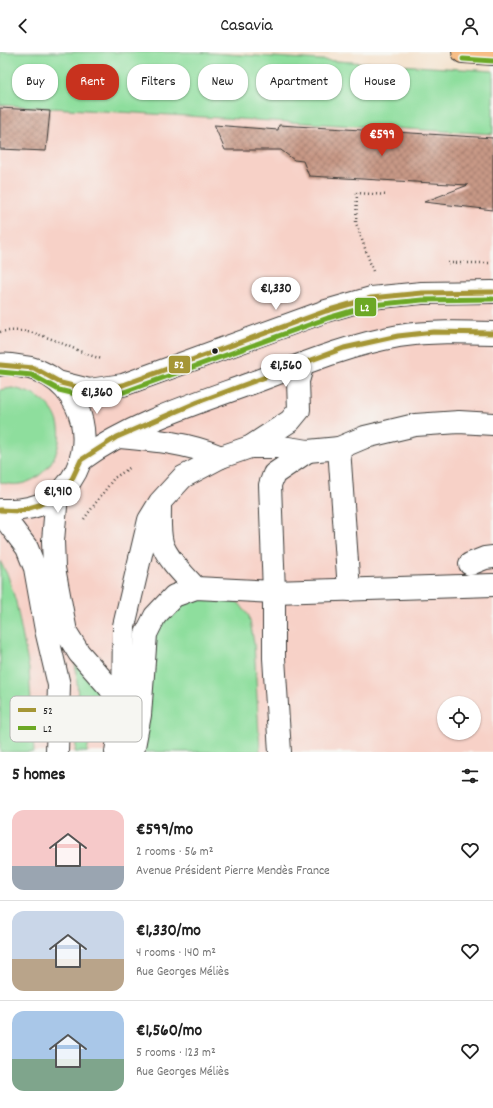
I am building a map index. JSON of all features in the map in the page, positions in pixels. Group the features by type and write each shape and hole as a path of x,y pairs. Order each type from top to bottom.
{"main road":[{"path":"463,52 493,54"}],"street":[{"path":"0,365 34,368 61,383 89,390 123,385 326,311 371,298 422,292 493,292"},
{"path":"81,460 117,436 198,402 344,348 398,336 434,332 493,333"},
{"path":"123,696 124,626 149,520 160,502 183,477 221,457 250,447 290,421 299,410 298,381 303,364"},
{"path":"0,511 19,511 39,505 57,495 72,479 81,460 84,432 78,406 61,383"},
{"path":"250,447 281,447 308,451 339,448 365,437 415,426 459,422 493,424"},
{"path":"117,436 168,442 205,450 221,457"},
{"path":"339,448 349,590"},
{"path":"280,752 274,658 274,592 270,485 274,474 308,451"},
{"path":"57,495 53,541 54,568 66,632 79,653 115,696"},
{"path":"160,502 160,529 163,544 179,570 196,588"},
{"path":"0,511 27,548 35,568 46,630 59,685 59,696"},
{"path":"470,564 485,558 493,557"},
{"path":"141,696 146,634 155,616 174,596 196,588 274,592 493,586"},
{"path":"57,742 57,752"},
{"path":"116,752 118,742"},
{"path":"133,752 135,742"}],"path":[{"path":"373,271 356,223 357,193 388,195"},
{"path":"446,263 493,263"},
{"path":"366,272 378,270"},
{"path":"0,332 17,330 37,333 85,354 107,360"}],"shaded area":[{"path":"0,105 493,134 493,752 0,752"}],"green space":[{"path":"0,52 196,52 384,64 350,64 350,100 410,100 410,66 493,71 493,134 0,105"},
{"path":"12,388 38,397 53,412 59,429 58,448 50,465 36,477 19,484 0,482 0,390"},
{"path":"0,561 8,576 16,602 29,669 31,696 10,696 10,742 33,742 34,752 0,752"},
{"path":"215,598 239,603 249,616 254,643 260,752 139,752 140,742 142,742 142,729 154,635 175,606 192,599"},
{"path":"75,663 99,690 98,696 77,696"},
{"path":"76,742 89,742 87,752 75,752"}],"building":[{"path":"0,108 50,111 46,151 0,149"},
{"path":"214,125 278,130 279,125 493,138 493,210 424,202 468,185 309,176 303,161 294,160 281,150 225,150"}],"transit line":[{"name":"L2","path":"463,59 493,61"},
{"name":"52","path":"0,365 34,368 61,383 89,390 123,385 326,311 371,298 422,293 493,292"},
{"name":"L2","path":"0,372 32,375 59,390 88,397 124,392 328,318 372,305 422,300 493,299"},
{"name":"52","path":"0,510 19,511 39,505 57,495 72,479 81,460 117,437 198,402 344,348 398,336 434,332 493,333"}]}
